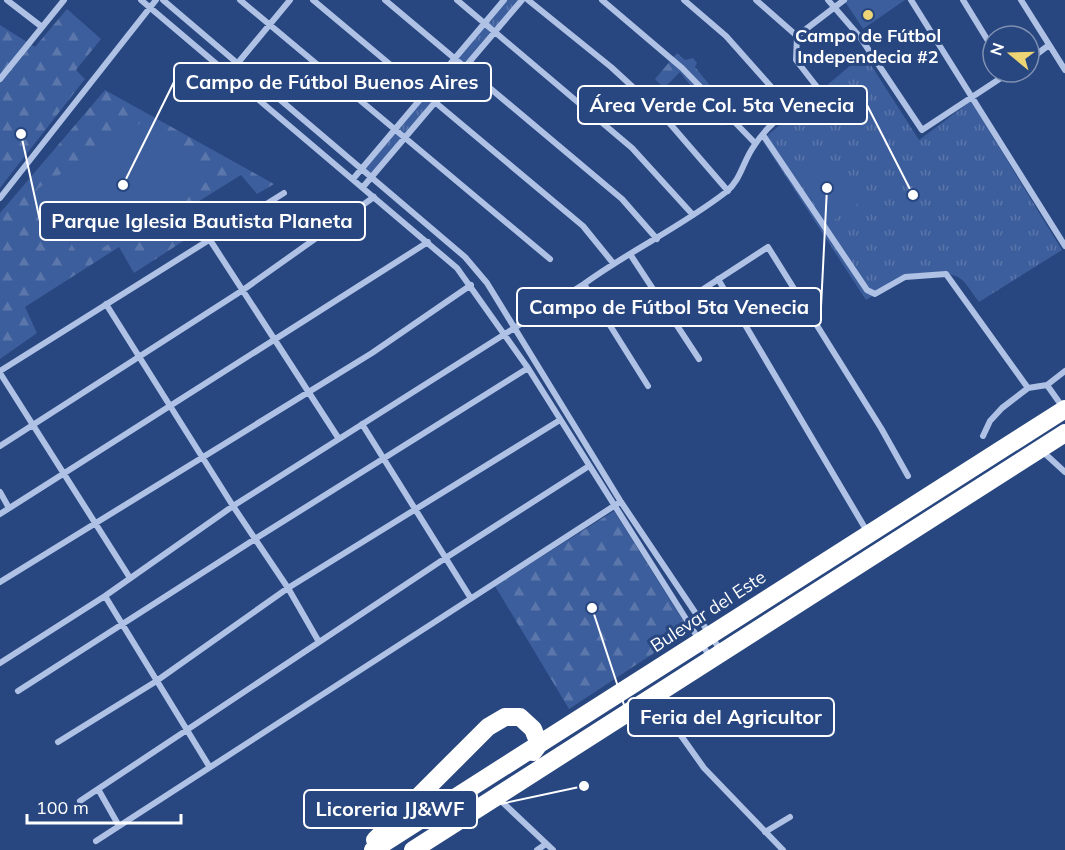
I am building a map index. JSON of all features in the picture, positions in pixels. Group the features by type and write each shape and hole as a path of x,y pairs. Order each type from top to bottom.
{"highway":[{"name":"Bulevar del Este","path":"373,850 1065,409"},
{"path":"413,850 1065,434"},
{"path":"365,850 488,727 506,717 520,717 532,729 539,744 522,767 453,812 437,835"}],"street":[{"path":"7,0 42,27"},
{"path":"0,79 64,0"},
{"path":"141,0 457,268 505,333 614,505 716,655"},
{"path":"0,198 156,0"},
{"path":"164,0 465,257 487,283 716,655"},
{"path":"240,0 550,259"},
{"path":"237,64 290,0"},
{"path":"313,0 582,226 613,263"},
{"path":"385,0 622,199 657,239"},
{"path":"457,0 632,148 693,215"},
{"path":"353,179 504,0"},
{"path":"363,187 522,0"},
{"path":"528,0 611,67 659,111 728,191"},
{"path":"602,0 682,68 755,144"},
{"path":"684,0 726,36 790,108"},
{"path":"756,0 797,36"},
{"path":"828,0 860,37 922,130 990,84"},
{"path":"797,36 844,0"},
{"path":"911,0 1065,246"},
{"path":"963,0 981,29"},
{"path":"1021,0 1065,70"},
{"path":"0,663 105,596 233,506 584,284 613,263 657,239 728,191 738,179 755,144 790,108 817,87 796,60 797,36"},
{"path":"1041,51 1049,45"},
{"path":"763,135 867,290 875,294 905,278 946,274 1028,388"},
{"path":"130,578 0,372 284,193"},
{"path":"0,446 243,290 374,196"},
{"path":"210,240 339,439"},
{"path":"0,514 428,242"},
{"path":"668,312 768,247 881,428 908,476"},
{"path":"630,254 699,359"},
{"path":"718,279 868,533"},
{"path":"584,284 648,386"},
{"path":"0,582 308,390 372,353 471,285"},
{"path":"106,304 201,457 288,588 319,642"},
{"path":"18,691 528,368"},
{"path":"983,436 990,421 1002,408 1028,388 1047,384 1065,371"},
{"path":"1047,384 1065,409"},
{"path":"58,742 155,682 288,588 560,420"},
{"path":"362,424 385,457 470,597"},
{"path":"1041,449 1065,472"},
{"path":"80,801 447,557 590,466"},
{"path":"0,492 9,508"},
{"path":"96,841 470,597 621,502"},
{"path":"105,596 123,623 155,682 209,766"},
{"path":"653,696 704,768 783,850"},
{"path":"98,789 119,826"},
{"path":"497,797 553,850"},
{"path":"765,832 790,817"},
{"path":"537,850 546,844"}],"green space":[{"path":"504,0 520,0 372,175 363,168"},
{"name":"Campo de Fútbol Independecia #2","path":"844,0 905,0 863,29"},
{"path":"67,9 101,39 76,70 85,79 0,188 0,25 35,47"},
{"path":"677,53 685,60 693,58 697,63 695,67 734,115 722,126 680,72 664,88 655,79"},
{"path":"864,54 919,140 971,101 1062,250 979,302 958,277 934,272 910,277 866,300 762,140"},
{"path":"105,90 274,184 257,194 241,175 172,218 185,240 134,273 119,247 25,307 37,333 0,359 0,213"},
{"path":"150,117 208,181 82,261 37,189"},
{"path":"825,153 860,202 828,224 794,173"},
{"path":"614,511 689,630 569,709 495,586"}],"place":[{"name":"Campo de Fútbol Independecia #2","path":"868,15"},
{"name":"Parque Iglesia Bautista Planeta","path":"21,134"},
{"name":"Campo de Fútbol Buenos Aires","path":"123,185"},
{"name":"Campo de Fútbol 5ta Venecia","path":"827,188"},
{"name":"Área Verde Col. 5ta Venecia","path":"913,195"},
{"name":"Feria del Agricultor","path":"592,608"},
{"name":"Licoreria JJ&WF","path":"584,786"}]}
